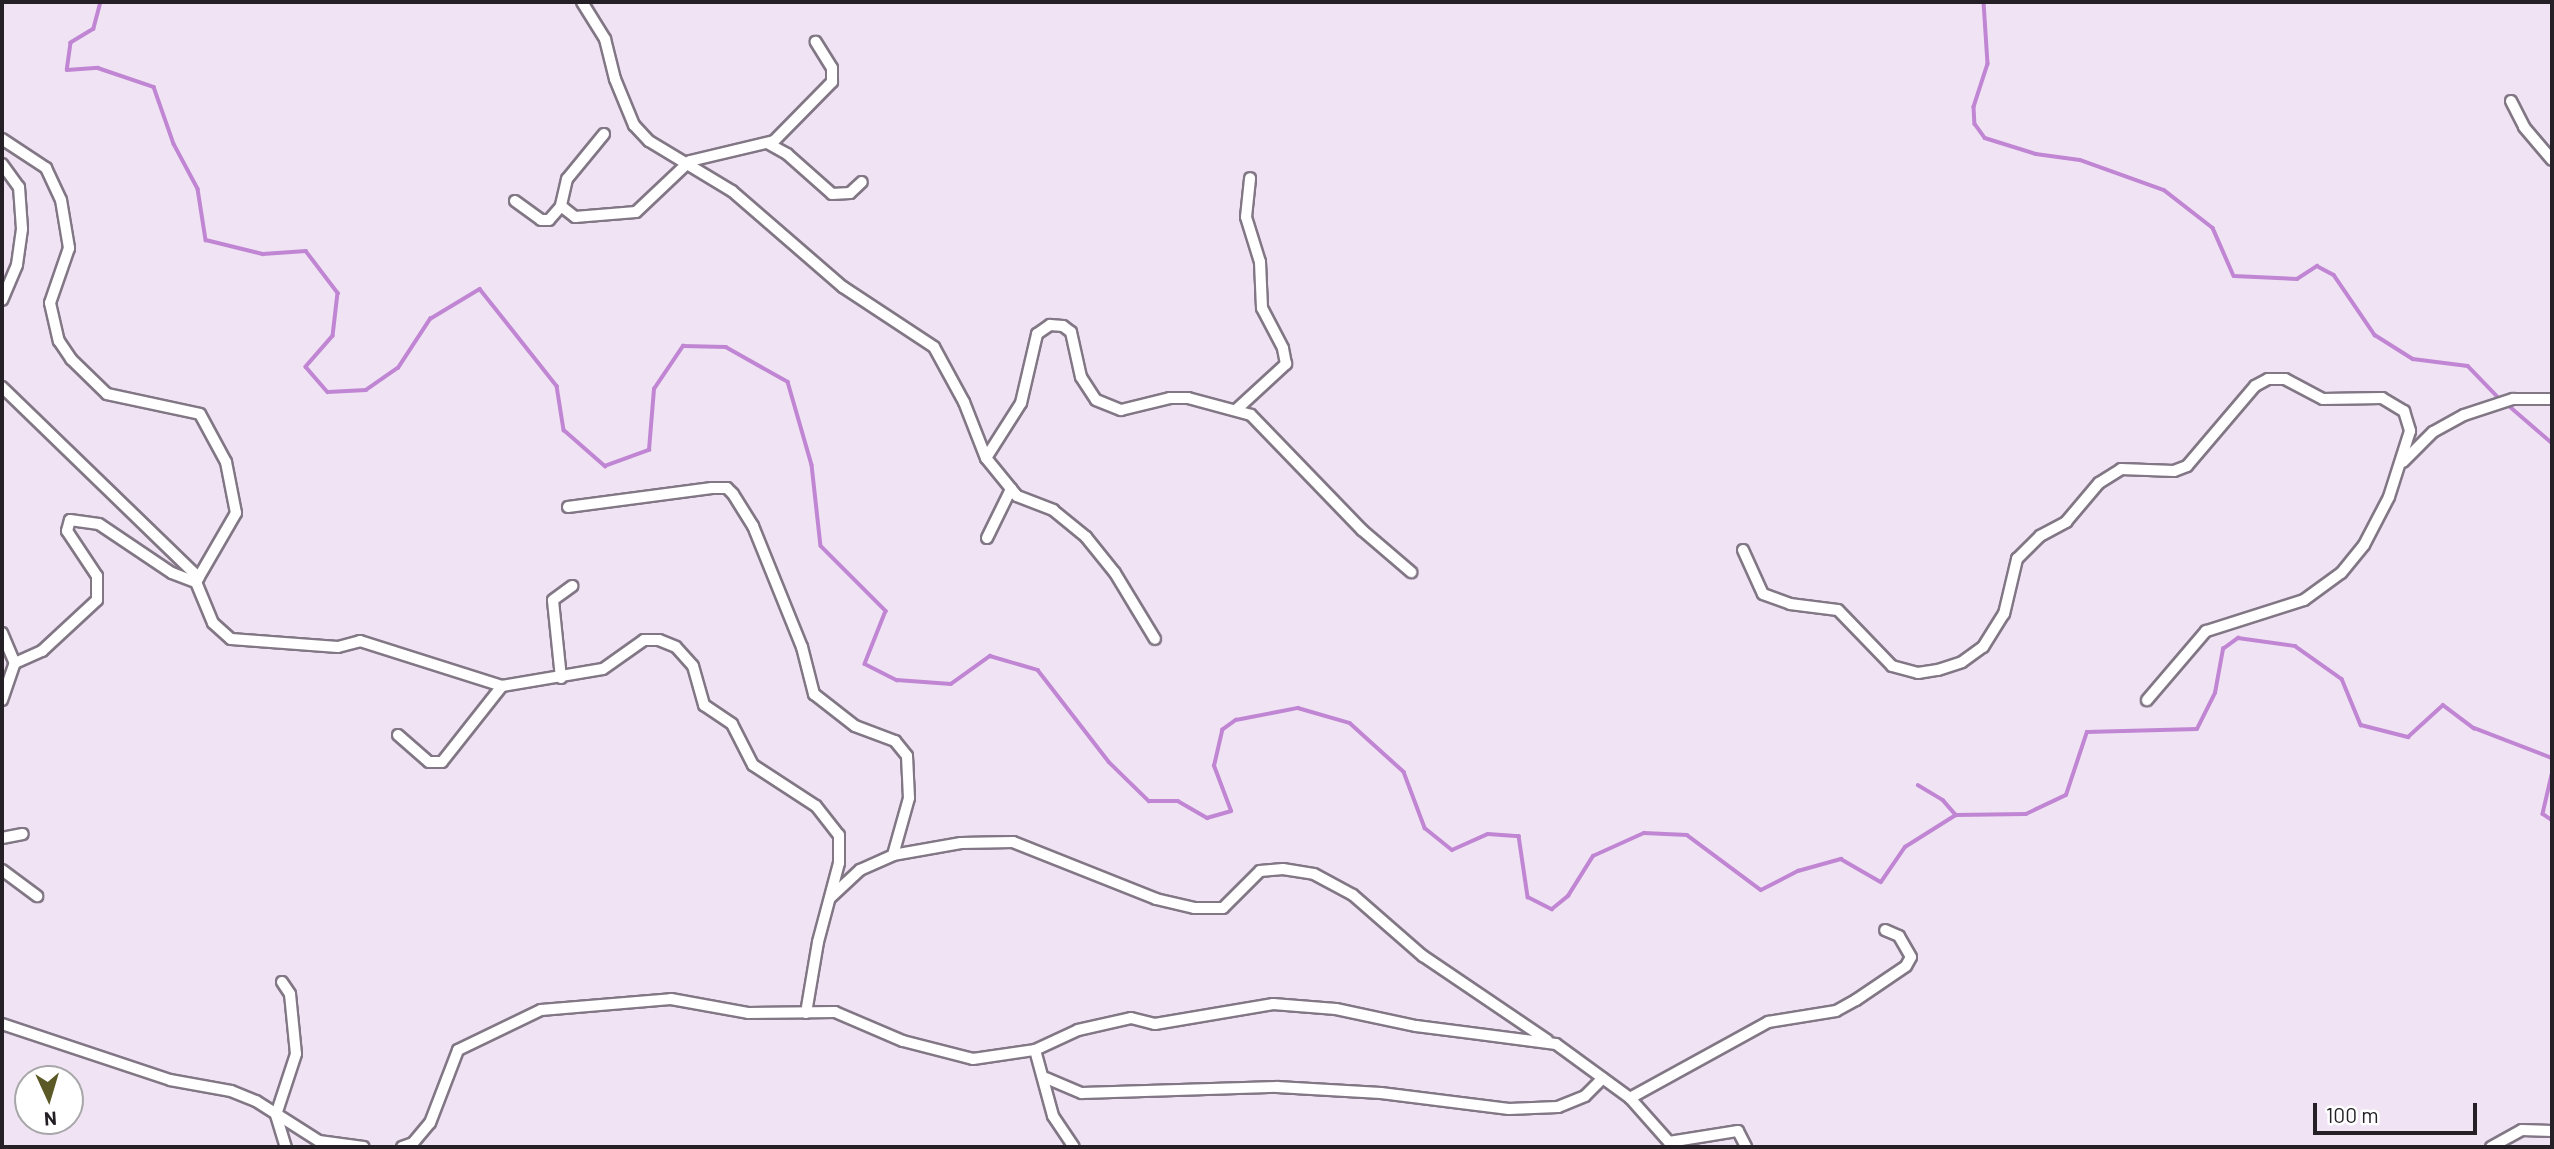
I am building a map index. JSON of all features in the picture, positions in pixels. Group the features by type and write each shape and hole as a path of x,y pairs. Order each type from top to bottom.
{"street":[{"path":"582,2 605,39 615,79 634,124 649,141 690,162 732,191 843,287 934,347 964,402 986,458 1011,489 1028,504 1053,510 1086,537 1115,573 1155,639"},
{"path":"561,206 581,218 636,212 690,162 769,144 832,82 832,68 816,42"},
{"path":"2511,101 2524,127 2552,160"},
{"path":"515,201 541,220 549,220 561,206 567,179 604,134"},
{"path":"2,139 46,168 61,200 69,248 50,303 59,341 71,359 107,394 200,414 226,462 236,513 197,580"},
{"path":"769,144 788,154 832,194 850,193 862,182"},
{"path":"2,164 19,187 23,229 17,265 2,300"},
{"path":"1237,409 1286,364 1283,348 1262,308 1260,262 1246,217 1250,178"},
{"path":"986,458 1021,402 1035,337 1050,326 1069,330 1081,377 1092,395 1105,405 1125,410 1174,397 1237,409 1263,423 1346,514 1411,572"},
{"path":"1743,551 1763,594 1790,604 1838,610 1892,666 1918,673 1962,662 1983,647 2004,614 2017,559 2040,536 2066,522 2099,483 2121,469 2181,470 2205,449 2255,386 2268,379 2285,379 2323,399 2390,401 2404,411 2410,424 2401,464 2376,526 2341,573 2304,600 2206,631 2147,700"},
{"path":"2,387 197,580 213,623 231,639 338,647 360,641 502,686 603,669 644,640 664,641 681,651 693,666 704,705 732,724 753,765 807,799 836,830 841,850 828,899 806,1013"},
{"path":"2401,464 2433,432 2464,415 2513,399 2552,399"},
{"path":"568,507 712,488 727,488 733,494 753,526 782,598 814,694 855,726 895,741 907,756 908,798 893,855"},
{"path":"987,538 1011,489"},
{"path":"15,663 42,651 97,600 96,576 67,531 71,520 99,524 172,573 197,580"},
{"path":"561,678 553,600 572,586"},
{"path":"2,633 15,663 2,700"},
{"path":"398,735 429,762 442,762 502,686"},
{"path":"2,838 23,834"},
{"path":"828,899 860,870 893,855 961,844 1013,842 1156,899 1210,909 1223,908 1260,871 1283,869 1314,874 1353,895 1423,956 1549,1042 1571,1051 1630,1098 1669,1142 1738,1131 1746,1147"},
{"path":"2,870 37,897"},
{"path":"1630,1098 1768,1022 1836,1011 1856,1000 1906,966 1911,957 1899,936 1885,930"},
{"path":"282,982 290,994 296,1054 276,1115 286,1147"},
{"path":"401,1147 416,1145 430,1123 455,1051 496,1035 536,1011 671,999 748,1013 845,1015 903,1041 966,1058 1035,1050 1109,1021 1131,1018 1155,1024 1273,1004 1336,1009 1416,1026 1549,1042"},
{"path":"2,1024 170,1080 231,1091 319,1141 364,1147"},
{"path":"1035,1050 1046,1078 1053,1116 1074,1147"},
{"path":"1046,1078 1082,1093 1277,1087 1381,1093 1509,1109 1558,1107 1585,1096 1602,1078"},
{"path":"2491,1147 2522,1130 2552,1131"}],"waterway":[{"path":"101,2 94,29 71,43 67,70 98,68 154,87 174,144 198,189 206,240 263,254 306,251 338,293 333,336 306,367 328,392 366,390 398,368 430,319 480,289 557,386 564,430 605,466 649,450 654,389 683,346 726,347 788,382 812,465 821,546 886,611 865,664 897,680 951,684 990,656 1038,670 1109,762 1149,801 1178,801 1207,818 1231,811 1214,766 1222,730 1236,720 1298,708 1350,723 1404,772 1425,828 1452,850 1488,834 1519,836 1528,897 1552,909 1568,896 1593,856 1644,833 1687,835 1761,890 1798,871 1841,859 1881,882 1905,847 1956,815"},
{"path":"1984,2 1988,64 1974,107 1975,124 1985,138 2036,154 2080,160 2164,190 2213,228 2234,276 2297,279 2317,266 2334,275 2375,335 2413,359 2468,366 2501,400"},
{"path":"2507,404 2552,443"},
{"path":"1918,785 1943,800 1956,815 2026,814 2066,795 2087,732 2197,729 2215,693 2223,649 2238,638 2295,646 2342,679 2361,725 2408,737 2443,705 2474,728 2552,758"},
{"path":"2552,775 2543,814 2552,820"}]}
